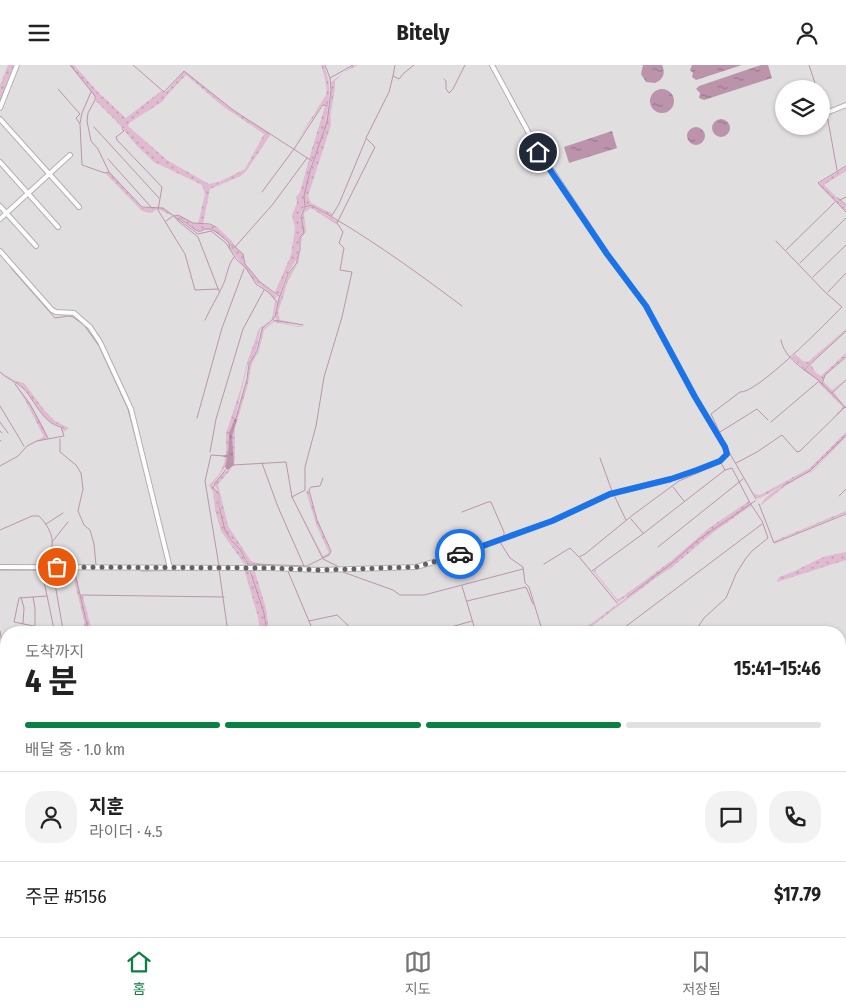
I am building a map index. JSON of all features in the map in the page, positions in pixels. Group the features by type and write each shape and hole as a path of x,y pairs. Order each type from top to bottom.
{"street":[{"path":"0,108 17,65"},
{"path":"0,567 271,568 320,570 416,567 459,555 552,521 610,494 671,479 697,470 720,461 725,456 727,451 725,447 695,397 646,306 607,254 553,172 545,163 492,65"},
{"path":"830,111 846,105"},
{"path":"0,119 79,207"},
{"path":"0,219 70,155"},
{"path":"0,162 58,227"},
{"path":"0,206 36,246"},
{"path":"0,251 52,311 56,313 74,313 90,327 100,342 131,409 170,568"}],"shaded area":[{"path":"8,65 14,65 0,98 0,85"},
{"path":"70,65 74,65 98,92 126,118 161,91 166,92 184,71 233,110 271,134 241,176 210,189 203,224 198,224 205,194 202,185 154,162 96,101 95,96","holes":["186,75 224,107 264,134 245,169 219,182 209,184 167,160 128,126 129,123 162,102"]},
{"path":"321,65 324,65 328,80 328,105 321,106 293,147 326,95 326,84"},
{"path":"354,65 358,65 344,73"},
{"path":"342,74 335,81 331,125 308,196 311,203 333,214 331,216 311,204 305,207 304,198 304,207 300,215 304,232 300,237 298,257 286,276 279,295 275,292 291,255 295,228 292,215 297,203 296,197 300,192 309,160 312,162 310,174 330,105 331,82"},
{"path":"325,106 328,107 324,131 313,161 309,159"},
{"path":"846,167 846,171 824,185 846,206 846,211 818,184"},
{"path":"109,172 142,208 163,208 173,216 158,209 151,213 142,211 106,174"},
{"path":"311,205 338,222 334,223 311,208 304,213 306,232 302,237 301,245 301,238 304,231 302,216 307,207"},
{"path":"178,215 193,223 217,227 232,241 235,247 211,229 197,231 175,216"},
{"path":"233,245 243,254 244,263 260,282 277,296 275,300 268,291 255,281 231,250"},
{"path":"300,253 299,261 287,283 278,312 280,320 304,325 278,321 296,326 304,326 298,327 274,322 264,330 259,351 252,363 235,428 234,464 232,433 250,363 258,352 262,330 273,321 277,321 275,316 279,299 289,274 297,264"},
{"path":"275,301 277,303 272,319"},
{"path":"271,320 260,330 256,351 248,364 235,418 229,433 228,454 226,455 226,433 248,360 259,329"},
{"path":"846,329 804,369 792,358 795,354 803,361 808,362"},
{"path":"846,353 846,356 825,375 821,384 824,382 832,390 846,379 833,391 846,408 833,418 843,407 818,382 819,381 804,370 811,365 816,373 821,376"},
{"path":"0,372 16,381 24,383 55,421 69,428 64,432 61,426 54,424 44,416 23,387"},
{"path":"14,383 33,409 48,439 25,446 44,437"},
{"path":"846,432 846,437 812,472 805,475 810,472 835,446 810,471 760,498 756,498 754,494 760,495 810,468"},
{"path":"225,457 227,458 225,467 212,486 218,492 218,507 225,530 229,539 240,549 247,564 245,565 221,531 215,510 213,492 209,485 220,473"},
{"path":"232,468 218,484 228,526 251,561 277,565 249,564 240,548 225,530 220,511 220,493 214,485 223,473"},
{"path":"800,478 785,486 760,506 769,495 782,487"},
{"path":"308,490 317,520 330,551 329,555 323,558 293,498 323,556 329,553 316,524 306,491"},
{"path":"749,501 749,505 752,505 715,531 671,568 592,626 588,626 657,575 618,602 593,571 596,569 596,573 617,599 621,598 671,561 709,528"},
{"path":"846,511 846,513 774,541"},
{"path":"846,552 846,560 777,582 779,577 822,558"},
{"path":"244,569 248,569 264,613 265,626 259,626"},
{"path":"251,569 254,569 266,608 268,626 267,626 264,612 253,582"},
{"path":"72,572 76,575 85,616 81,596 83,596 90,626 85,625"}],"water":[{"path":"643,65 662,65 664,73 662,78 655,83 646,82 641,74"},
{"path":"692,65 742,65 696,80 692,77 693,73 690,70"},
{"path":"761,65 768,65 772,78 704,100 699,98 700,93 696,89 699,86"},
{"path":"662,89 667,90 673,96 673,106 667,112 662,113 657,112 651,106 650,101 651,96 657,90"},
{"path":"717,119 725,119 730,124 728,135 717,137 712,132 712,124"},
{"path":"692,127 700,127 705,132 703,143 692,145 687,140 687,132"},
{"path":"612,131 617,148 569,163 564,147"},
{"path":"235,418 237,419 232,436 234,465 228,470 225,467 227,458 222,456 228,454 229,433"}],"waterway":[{"path":"0,100 15,65"},
{"path":"70,65 95,96 87,121 91,141 98,149 109,172 142,207 163,208 198,234 211,231 226,243 256,284 268,292 277,302"},
{"path":"133,65 164,92 184,71 233,110 312,161"},
{"path":"236,418 247,379 249,364 257,351 262,329 275,317 279,298 288,274 296,264 298,257 300,237 304,233 301,216 305,207 304,196 310,171 327,122 331,91 330,78 325,65"},
{"path":"330,78 353,65"},
{"path":"395,65 393,76 399,79 414,65"},
{"path":"444,79 449,93 465,65"},
{"path":"809,65 814,80"},
{"path":"292,497 305,490 305,467 316,426 324,377 342,317 352,272 340,270 344,248 339,243 343,232 337,223 375,147 366,138 389,92 393,76"},
{"path":"58,89 80,114 76,118 80,124 82,165 105,173 109,172"},
{"path":"80,123 91,92"},
{"path":"262,192 294,149 322,106 328,106"},
{"path":"94,127 159,198"},
{"path":"122,129 124,131 116,137 117,140 162,187 158,210 185,254 195,290 218,289"},
{"path":"830,132 837,170"},
{"path":"331,217 339,204 366,139"},
{"path":"235,247 273,204 307,158"},
{"path":"108,159 151,207"},
{"path":"846,166 818,183 846,212"},
{"path":"840,200 846,197"},
{"path":"838,198 846,205"},
{"path":"786,250 835,202"},
{"path":"305,207 311,205 350,228 462,306"},
{"path":"216,227 210,224 193,223 178,215 174,216 198,237 219,291"},
{"path":"166,221 173,216"},
{"path":"178,218 198,231 205,229 215,231 229,243 230,249"},
{"path":"800,263 846,218"},
{"path":"756,499 729,452 711,414 740,392 749,390 776,370 842,307 776,241"},
{"path":"230,245 233,245 243,254 245,264 260,282 279,296"},
{"path":"813,277 846,245"},
{"path":"205,320 224,283 234,257"},
{"path":"11,268 55,318 73,317 84,325 99,346 128,409 143,466"},
{"path":"197,418 222,328 244,269"},
{"path":"828,292 846,273"},
{"path":"210,452 216,419 243,329 264,290"},
{"path":"273,320 303,325"},
{"path":"804,370 846,331"},
{"path":"781,340 791,358 818,380 846,408"},
{"path":"822,384 825,375 846,357"},
{"path":"0,372 23,388 44,416 54,425 61,427 64,436 37,441 27,446 18,456 0,466"},
{"path":"832,393 846,380"},
{"path":"771,422 818,382"},
{"path":"15,384 30,404 48,438"},
{"path":"0,406 24,446"},
{"path":"736,463 757,452 782,435 797,452 800,451 845,407"},
{"path":"720,432 757,409 768,420"},
{"path":"0,422 8,433"},
{"path":"783,486 810,471 846,435"},
{"path":"60,439 60,452 76,465 81,473 83,489 78,511 84,525 90,530 94,544 96,565"},
{"path":"219,566 205,481 211,455 224,456"},
{"path":"600,458 612,491"},
{"path":"233,465 286,462 292,497 323,559 339,567"},
{"path":"262,463 278,507 304,566"},
{"path":"544,564 570,548 579,557 585,554 634,514 679,481 721,463 725,470"},
{"path":"227,468 213,488 219,493 219,507 225,530 230,539 240,549 247,562 264,613 266,626"},
{"path":"592,571 725,470 732,468 750,503 762,521 768,538 746,558 736,574 726,598 704,618 699,626"},
{"path":"248,564 307,566 329,555 331,551 317,520 309,490 311,487 320,486 323,478"},
{"path":"658,547 743,479"},
{"path":"673,487 684,501"},
{"path":"839,496 846,489"},
{"path":"614,495 626,520"},
{"path":"627,597 671,564 698,540 755,501"},
{"path":"462,512 491,502 504,532 504,535 499,539"},
{"path":"759,504 774,543 846,514"},
{"path":"46,524 63,513"},
{"path":"0,530 32,516 39,516 47,526 52,538 49,561 53,564 73,565"},
{"path":"631,519 643,533"},
{"path":"52,542 68,522"},
{"path":"626,626 762,524"},
{"path":"500,542 510,558 523,567 525,583 529,587 541,626"},
{"path":"580,558 617,603"},
{"path":"74,565 85,565"},
{"path":"74,569 87,626"},
{"path":"139,569 141,571 198,570"},
{"path":"219,569 227,626"},
{"path":"287,569 311,626"},
{"path":"340,571 393,590 400,595 424,595 523,569"},
{"path":"0,570 75,572"},
{"path":"42,572 53,626"},
{"path":"53,572 62,626"},
{"path":"462,586 474,626"},
{"path":"467,601 526,587 533,604"},
{"path":"81,595 224,597"},
{"path":"34,626 14,622 19,598 47,596"},
{"path":"21,597 24,608 23,623"},
{"path":"33,597 35,625"},
{"path":"309,621 337,615 349,626"},
{"path":"454,626 472,621"}],"way so far":[{"path":"57,567 320,570 416,567 460,554"}],"route":[{"path":"460,554 552,521 610,494 671,479 697,470 720,461 727,454 717,432 695,397 646,306 607,254 538,152"}]}
